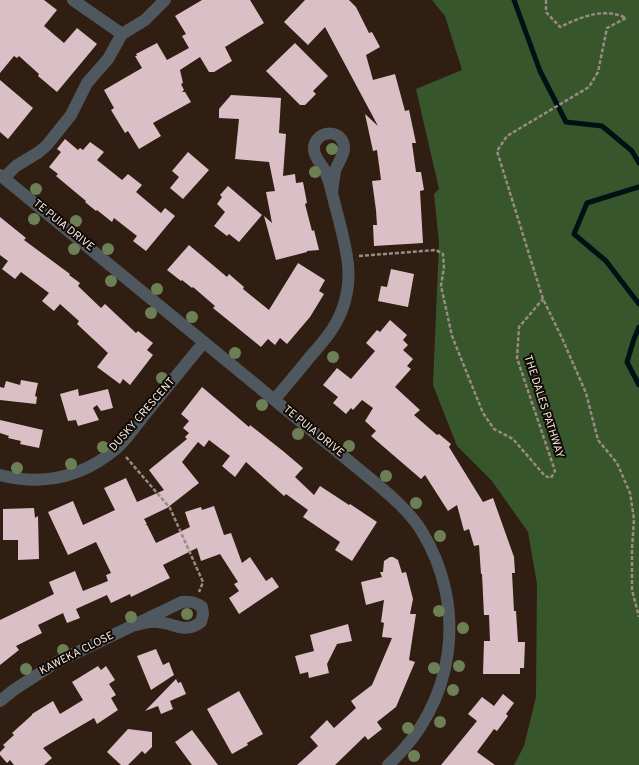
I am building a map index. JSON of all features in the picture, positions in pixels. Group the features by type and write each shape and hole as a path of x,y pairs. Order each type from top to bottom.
{"street":[{"path":"73,0 122,34"},
{"path":"2,177 47,145 71,115 87,83 108,59 122,34 145,20 165,0"},
{"name":"TE PUIA DRIVE","path":"2,177 394,499 421,530 435,556 448,598 450,622 446,669 429,714 413,738 398,756 388,765"},
{"path":"274,400 326,338 342,310 347,290 347,257 332,192"},
{"name":"DUSKY CRESCENT","path":"0,475 21,479 48,479 79,472 92,465 118,447 204,342"},
{"name":"KAWEKA CLOSE","path":"0,701 15,689 57,662 182,602 190,601 202,607 203,614 201,622 194,628 186,629 156,621 136,625"}],"path":[{"path":"546,0 546,12 560,27 581,17 600,13 617,14 626,18 606,28 598,72 589,87 507,136 497,151 543,299 586,393 598,440 617,463 630,493 634,519 632,590 639,617"},
{"name":"THE DALES PATHWAY","path":"347,257 436,250 443,254 444,267 441,286 452,336 482,413 494,429 513,440 545,476 552,478 555,471 517,358 519,327 543,299"},
{"path":"118,447 170,508 203,582 196,603"}],"green space":[{"path":"432,0 639,0 639,765 514,765 524,746 536,697 537,584 528,532 492,481 457,446 433,385 439,243 434,194 439,189 416,89 462,70 445,16"}],"building":[{"path":"0,0 44,0 57,10 44,26 64,43 77,28 97,44 57,92 38,76 39,74 19,56 17,58 14,56 0,73"},
{"path":"202,0 250,0 264,23 225,47 232,61 214,72 209,72 200,57 180,70 183,83 181,84 184,90 182,92 185,92 191,102 153,123 161,136 139,149 128,131 125,133 111,110 114,108 104,90 142,68 135,56 137,56 136,54 157,43 167,60 189,48 182,36 186,34 175,16"},
{"path":"305,0 349,0 356,7 369,33 372,32 380,47 366,55 373,80 395,74 405,111 409,110 416,143 412,143 416,172 421,172 424,190 420,191 423,243 374,246 373,225 377,225 372,181 381,180 377,150 373,151 365,114 378,126 325,27 308,45 284,22"},
{"path":"295,43 328,76 313,91 316,94 305,105 300,105 266,71"},
{"path":"0,80 33,108 8,139 0,132"},
{"path":"231,95 281,98 279,133 286,134 283,176 295,174 296,183 303,182 307,203 305,204 319,250 307,251 276,260 264,216 272,223 266,192 275,191 269,162 235,159 239,119 219,118 219,109"},
{"path":"65,139 78,150 80,148 83,150 90,142 104,152 97,160 122,180 128,174 142,185 136,192 161,213 165,208 175,216 146,251 133,241 137,236 114,218 112,222 97,210 96,211 56,176 58,174 49,167 61,152 57,149"},
{"path":"188,152 209,170 183,199 170,188 179,177 172,171"},
{"path":"228,186 262,215 239,242 229,234 227,236 214,226 225,212 217,204 222,197 220,195"},
{"path":"0,217 26,238 24,240 80,283 78,286 101,308 105,304 136,333 138,331 153,343 147,350 153,355 130,385 123,379 120,384 97,367 108,353 77,324 79,321 60,304 54,311 42,301 49,293 21,272 15,279 2,269 8,261 0,255"},
{"path":"189,245 227,277 229,274 244,287 243,289 269,310 298,263 325,280 319,291 324,294 310,317 287,344 280,338 275,345 268,339 261,347 213,308 215,306 193,287 192,288 182,280 181,281 167,270"},
{"path":"391,269 414,274 408,307 378,301 381,286 387,287"},
{"path":"390,320 407,335 403,340 408,345 403,350 413,359 407,366 411,369 395,387 420,410 414,415 437,435 439,434 451,444 449,447 483,502 493,498 514,557 515,573 512,573 514,611 516,611 518,642 525,642 524,668 520,668 520,674 483,674 484,641 490,641 489,615 484,615 479,545 474,546 469,529 464,531 457,505 448,511 425,475 421,479 371,436 376,431 365,421 373,408 362,400 353,410 351,408 346,414 333,403 338,397 323,385 337,368 351,379 375,351 366,343 377,330 380,332"},
{"path":"21,380 38,383 35,396 37,397 36,404 0,400 0,387 4,388 6,381 20,385"},
{"path":"202,387 249,427 250,425 303,468 295,477 314,495 320,486 377,522 352,561 335,550 340,542 303,517 308,510 286,494 284,496 246,462 235,477 222,466 230,456 209,440 204,447 198,442 182,462 199,483 167,508 144,519 147,524 145,525 147,525 156,543 190,527 185,512 201,507 202,510 214,506 224,535 231,533 242,563 250,557 266,581 272,577 279,587 239,614 229,598 239,591 234,584 238,582 220,554 201,561 197,548 163,565 170,578 131,597 130,594 111,603 107,595 76,609 80,618 67,623 63,613 38,625 42,633 16,646 19,650 0,665 0,620 54,594 49,582 75,571 83,591 108,581 106,575 111,573 96,542 68,555 48,512 73,501 83,525 115,510 104,488 126,478 137,502 164,490 149,470 187,439 185,437 189,433 183,428 189,421 181,414"},
{"path":"78,389 79,396 108,389 113,408 101,411 97,405 93,408 99,420 78,426 76,420 68,421 60,394"},
{"path":"0,420 43,430 39,448 20,444 21,441 8,438 9,436 0,433"},
{"path":"34,508 35,518 38,516 39,559 18,560 18,540 3,540 3,509"},
{"path":"390,557 398,560 402,573 406,572 413,599 410,614 416,614 409,660 415,662 396,707 377,722 382,729 368,740 365,736 335,765 297,765 318,746 310,737 327,720 334,728 356,708 351,701 372,685 392,638 382,637 384,623 381,622 384,600 366,605 361,582 382,577 380,572 383,572 384,561"},
{"path":"348,624 352,641 337,644 327,664 329,673 309,678 308,672 300,674 295,656 314,651 310,635"},
{"path":"156,649 163,665 169,662 174,675 151,690 137,656"},
{"path":"98,666 101,670 106,666 115,680 109,684 116,695 111,698 118,710 97,724 94,718 43,748 52,758 44,765 14,765 10,760 7,763 0,755 0,752 5,747 3,745 14,735 12,733 32,714 53,701 60,714 83,700 72,682"},
{"path":"176,679 178,683 181,682 186,694 170,701 173,709 161,714 158,706 145,711"},
{"path":"239,691 263,734 232,754 207,709"},
{"path":"503,694 514,703 506,714 508,716 497,731 494,729 477,752 495,765 441,765 477,721 468,714 482,697 494,706"},
{"path":"128,729 152,732 152,747 145,754 142,751 128,765 121,765 107,752"},
{"path":"192,730 218,765 192,765 175,742"}],"waterway":[{"path":"514,0 540,71 566,122 602,126 632,151 639,163"},
{"path":"639,187 587,203 574,234 606,261 639,304"},
{"path":"639,327 627,362 639,385"}]}
